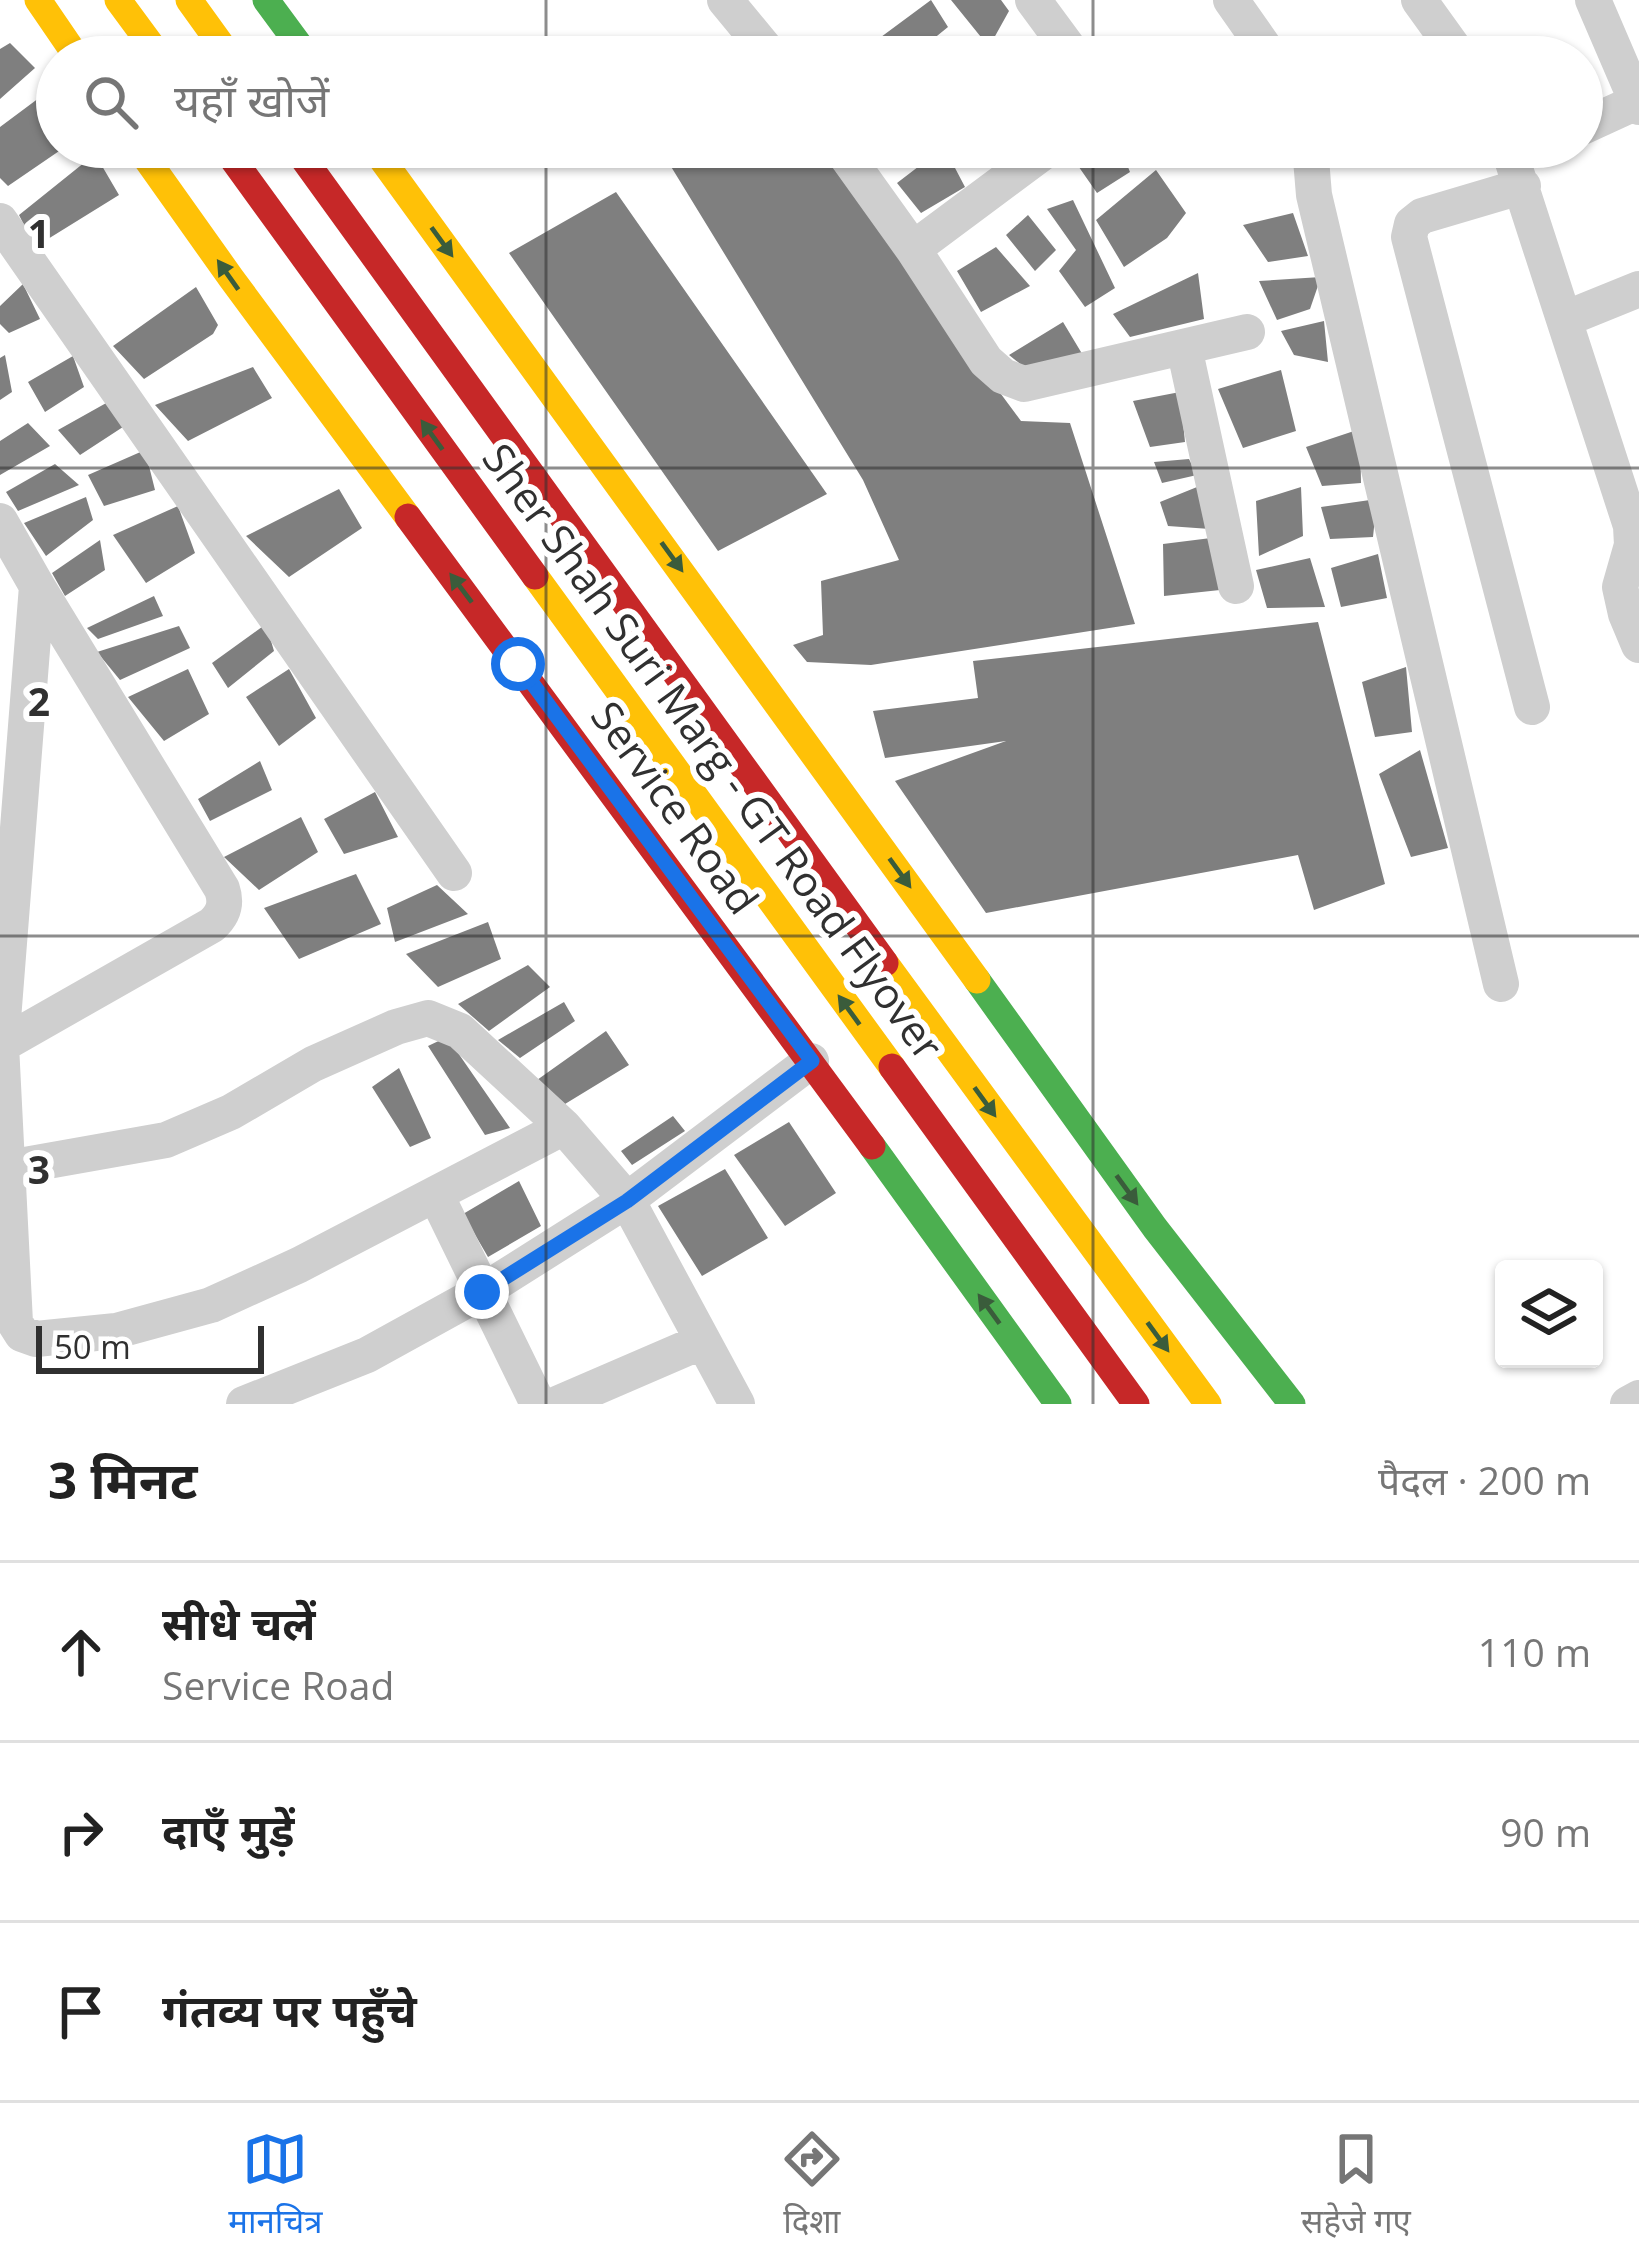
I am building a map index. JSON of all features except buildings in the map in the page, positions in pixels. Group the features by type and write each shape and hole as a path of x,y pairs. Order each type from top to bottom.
{"main road":[{"path":"38,0 63,36"},
{"path":"118,0 145,36"},
{"path":"189,0 215,36"},
{"path":"266,0 293,36"},
{"name":"Service Road","path":"153,168 274,340 812,1061 1058,1404"},
{"name":"Sher Shah Suri Marg - GT Road Flyover","path":"239,168 1136,1404"},
{"name":"Sher Shah Suri Marg - GT Road Flyover","path":"310,168 1208,1404"},
{"path":"388,168 1155,1228 1292,1404"}],"street":[{"path":"725,0 755,36"},
{"path":"1033,0 1060,36"},
{"path":"1231,0 1256,36"},
{"path":"1419,0 1445,36"},
{"path":"1593,0 1638,103 1603,118"},
{"path":"855,168 986,362 1004,376 1024,384 1247,332"},
{"path":"913,249 1022,168"},
{"path":"1311,168 1313,195 1501,984"},
{"path":"1506,168 1423,216 1412,224 1409,237 1532,707"},
{"path":"1522,168 1565,319 1628,476 1632,545 1620,587 1635,623"},
{"path":"0,221 454,873"},
{"path":"1565,319 1639,289"},
{"path":"1184,347 1236,586"},
{"path":"0,521 226,900 212,925 1,1045"},
{"path":"37,586 1,1045 15,1323 22,1334 36,1339 116,1330 211,1305 299,1265 564,1127"},
{"path":"8,1168 166,1140 230,1112 313,1064 428,1018 460,1031 564,1127 627,1201 736,1404"},
{"path":"248,1403 367,1355 482,1292 627,1201 812,1061"},
{"path":"436,1195 538,1404"},
{"path":"557,1404 704,1341"},
{"path":"1628,1404 1639,1398"}],"traffic: fast":[{"path":"266,0 293,36"},
{"path":"977,980 1155,1228 1292,1404"},
{"path":"872,1146 1058,1404"}],"traffic: slow":[{"path":"38,0 63,36"},
{"path":"118,0 145,36"},
{"path":"189,0 215,36"},
{"path":"153,168 408,517"},
{"path":"388,168 977,980"},
{"path":"535,576 892,1067"},
{"path":"885,963 1208,1404"}],"traffic: jam":[{"path":"239,168 535,576"},
{"path":"310,168 885,963"},
{"path":"408,517 872,1146"},
{"path":"892,1067 1136,1404"}],"route":[{"path":"482,1292 627,1201 812,1061 518,664"}]}
